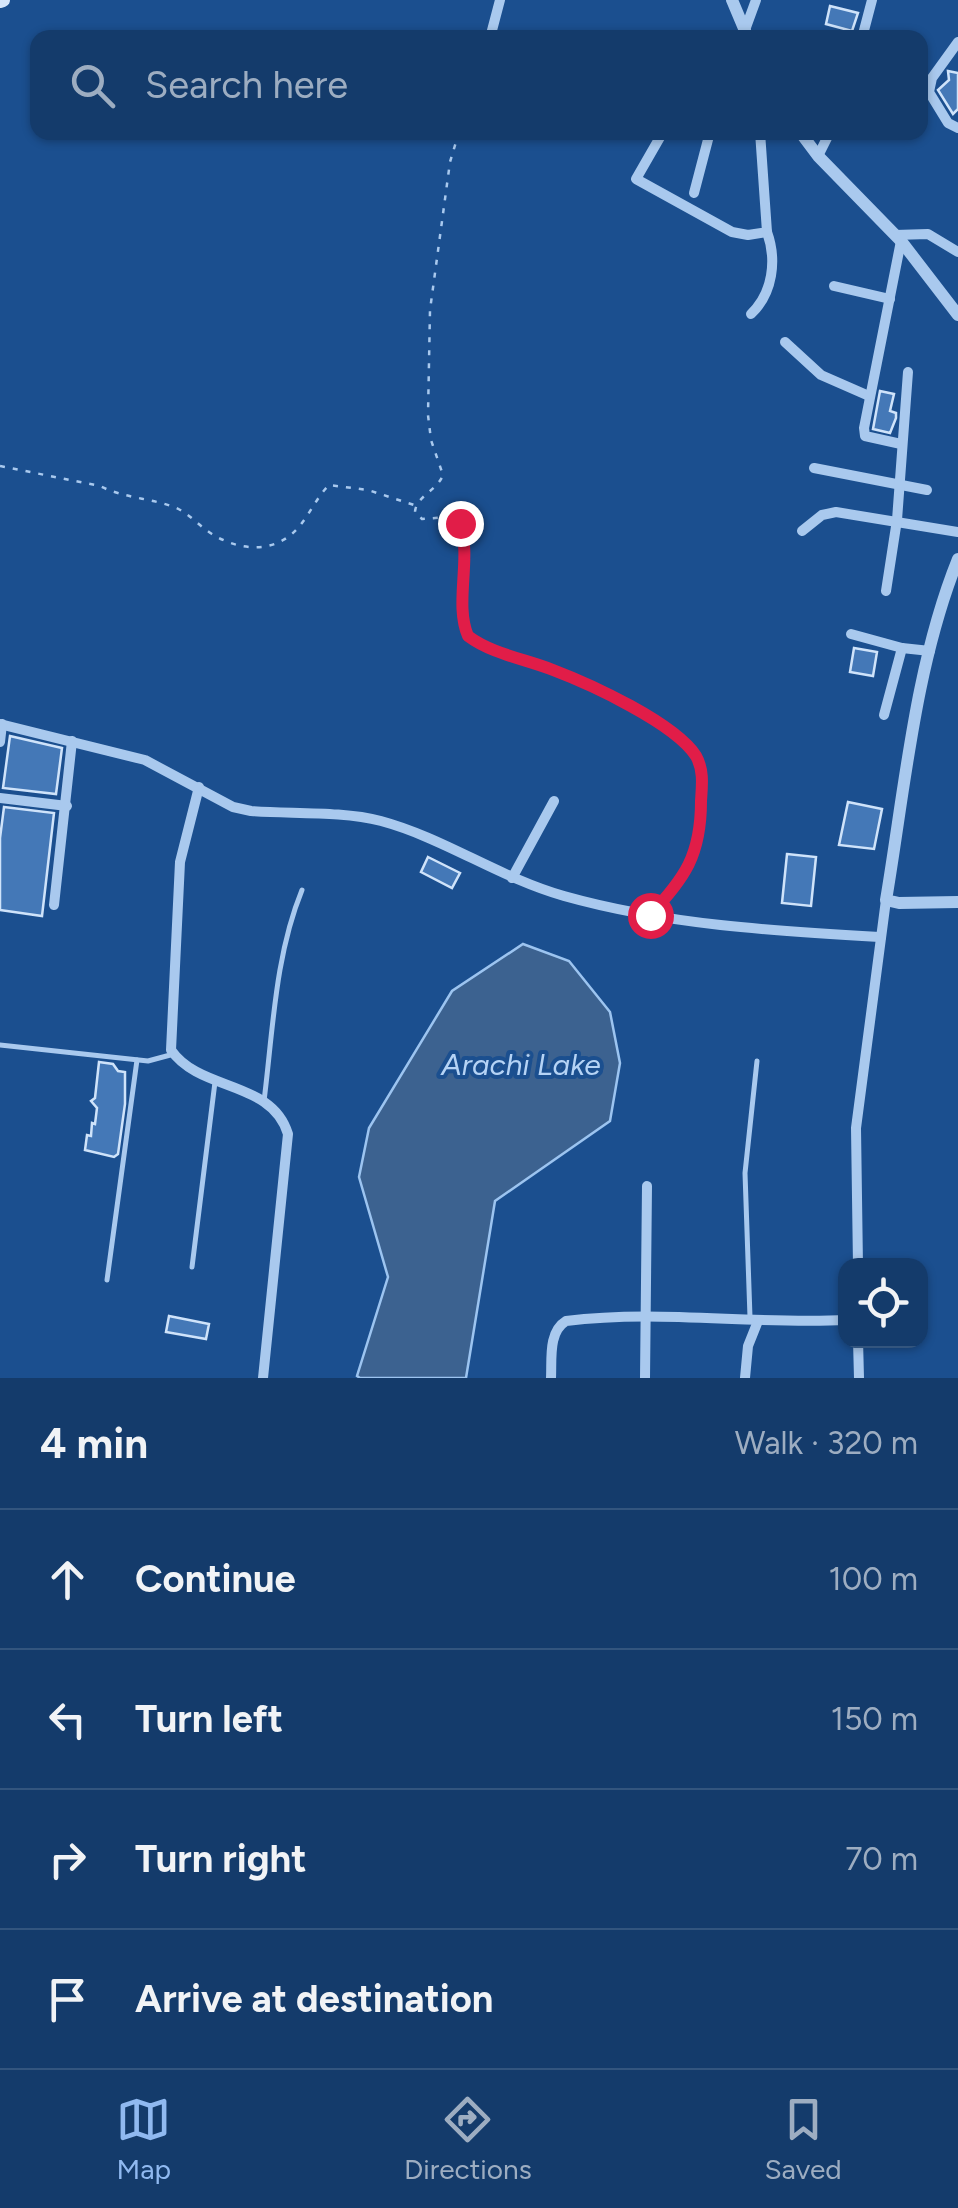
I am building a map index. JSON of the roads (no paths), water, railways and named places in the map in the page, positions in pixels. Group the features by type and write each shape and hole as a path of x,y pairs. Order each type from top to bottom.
{"street":[{"path":"492,30 500,0"},
{"path":"732,0 745,30"},
{"path":"748,30 756,0"},
{"path":"864,30 872,0"},
{"path":"958,42 939,67 928,92 948,123 958,128"},
{"path":"658,140 636,179 732,232 767,232"},
{"path":"694,193 708,140"},
{"path":"750,314 769,287 772,266 760,140"},
{"path":"806,140 898,238 958,315"},
{"path":"818,156 826,140"},
{"path":"898,238 928,234 958,252"},
{"path":"898,238 864,428 866,436 902,444"},
{"path":"834,286 890,299"},
{"path":"785,342 821,375 869,396"},
{"path":"886,591 897,520 908,372"},
{"path":"814,468 927,490"},
{"path":"802,530 828,512 958,532"},
{"path":"858,1258 856,1128 886,900 930,651 952,591 958,559"},
{"path":"851,634 930,651"},
{"path":"884,715 902,648"},
{"path":"0,742 1,724 145,760 233,806 251,811 381,821 568,898 726,926 881,936"},
{"path":"54,905 72,740"},
{"path":"200,787 180,862 170,1050 276,1109 288,1134 263,1378"},
{"path":"0,798 67,806"},
{"path":"512,878 554,801"},
{"path":"886,900 899,904 958,902"},
{"path":"644,1378 646,1186"},
{"path":"551,1378 558,1326 577,1320 704,1316 838,1320"},
{"path":"744,1378 754,1320"},
{"path":"858,1348 859,1378"}],"lane":[{"path":"264,1101 283,948 302,890"},
{"path":"0,1045 156,1061 174,1054"},
{"path":"107,1280 138,1060"},
{"path":"754,1320 745,1172 757,1061"},
{"path":"192,1267 216,1079"}],"water":[{"name":"Arachi Lake","path":"523,944 569,961 610,1012 620,1063 610,1121 495,1201 466,1378 360,1378 357,1376 388,1277 359,1177 369,1128 452,991"}]}
